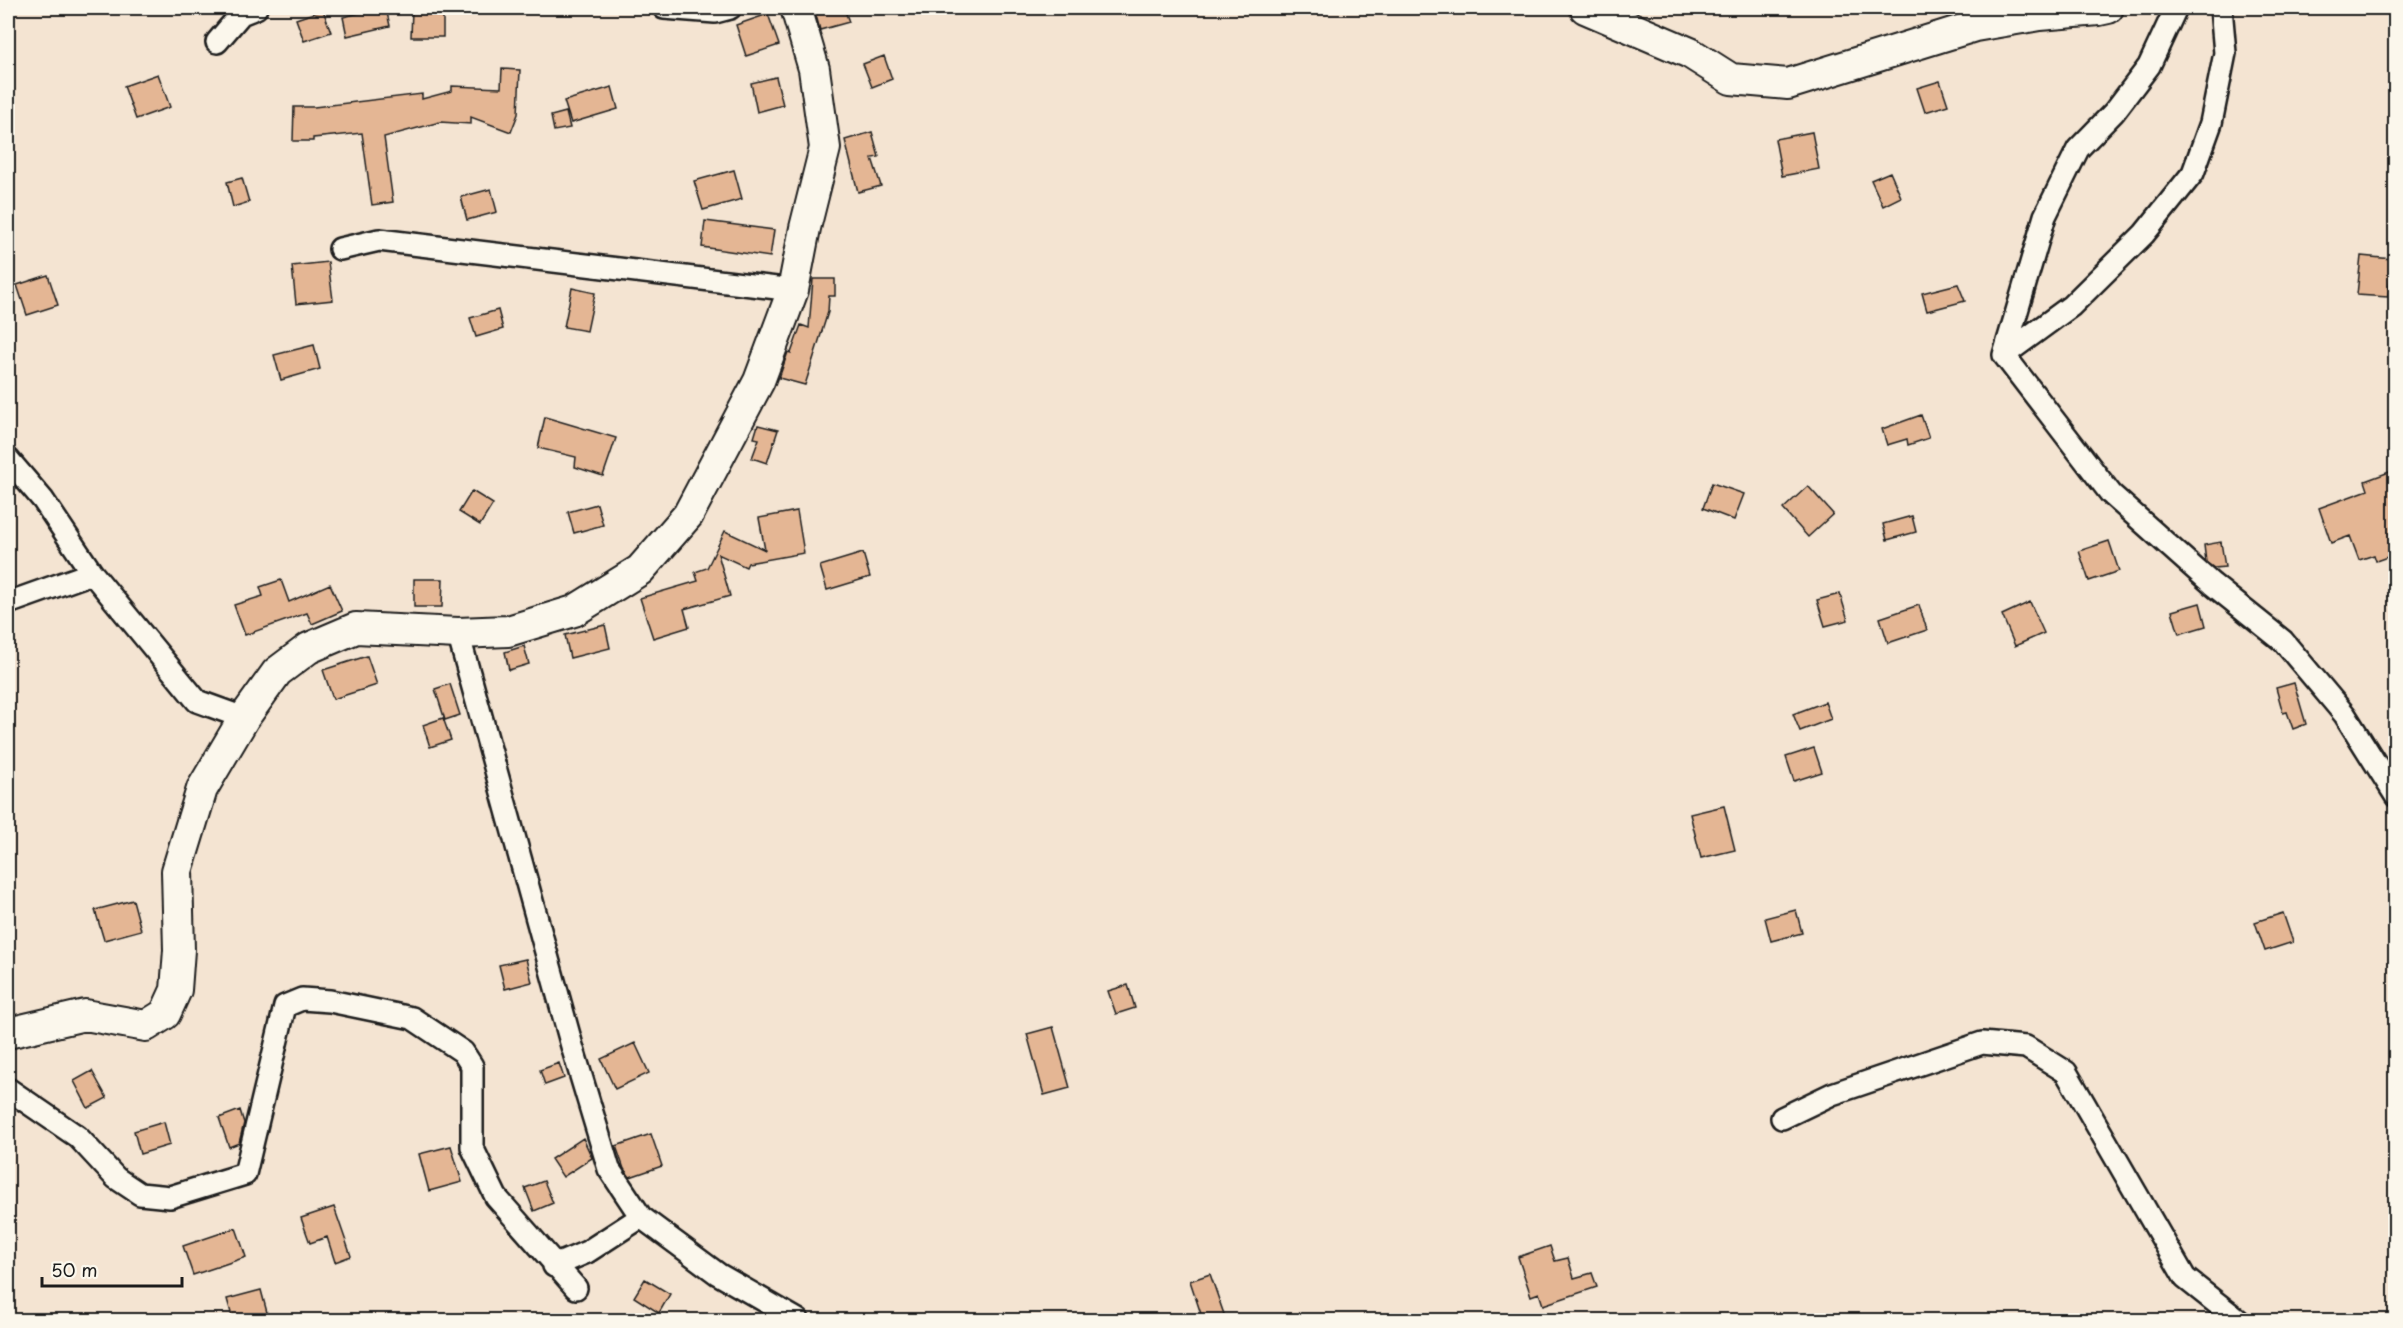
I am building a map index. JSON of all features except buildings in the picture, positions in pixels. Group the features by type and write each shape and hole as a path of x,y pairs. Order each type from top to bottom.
{"main road":[{"path":"8,1033 85,1015 146,1026 165,1014 176,990 180,950 177,871 202,789 244,718 277,672 309,648 356,628 458,633 508,631 574,611 640,570 688,515 759,381 793,290 805,228 825,148 814,69 796,8"},
{"path":"1597,10 1690,53 1731,79 1788,84 1975,26 2039,15 2108,8"}],"street":[{"path":"218,42 241,14 256,8"},
{"path":"664,8 715,12 729,8"},
{"path":"2004,355 2050,206 2078,149 2114,112 2150,66 2176,8"},
{"path":"2004,355 2071,306 2144,234 2193,173 2211,123 2225,53 2220,8"},
{"path":"340,249 379,240 793,290"},
{"path":"2004,355 2111,494 2212,584 2283,641 2345,715 2396,796"},
{"path":"8,459 44,500 92,573 197,700 244,718"},
{"path":"8,603 92,573"},
{"path":"458,633 572,1046 609,1169 641,1217 718,1274 798,1320"},
{"path":"8,1089 78,1137 116,1178 140,1194 170,1197 244,1174 285,1006 302,999 330,1000 412,1018 463,1052 472,1065 472,1147 496,1197 554,1266 576,1288"},
{"path":"1782,1118 1832,1094 1982,1043 2026,1047 2066,1072 2185,1278 2238,1320"},
{"path":"554,1266 587,1252 641,1217"}]}
